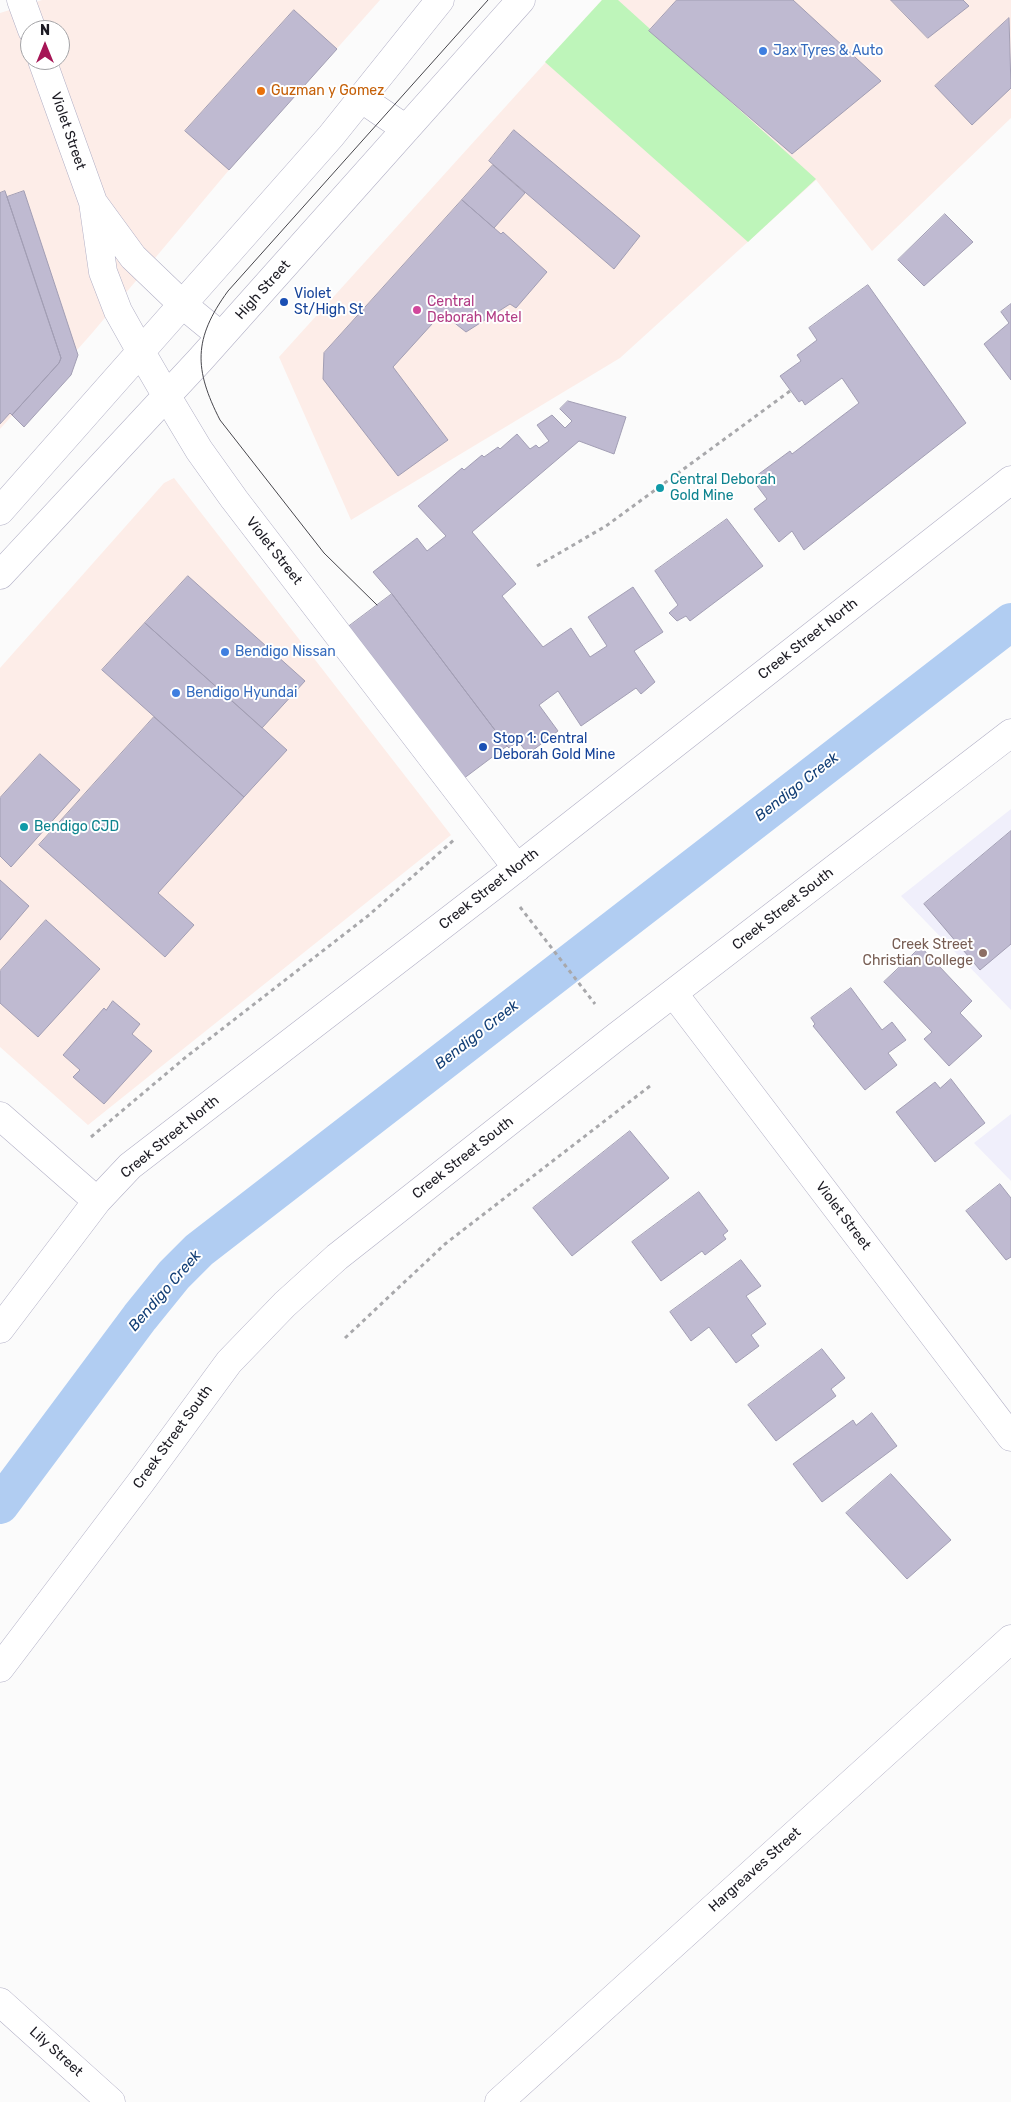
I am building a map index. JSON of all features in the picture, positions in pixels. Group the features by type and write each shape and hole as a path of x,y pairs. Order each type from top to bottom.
{"main road":[{"path":"21,0 28,20"},
{"path":"0,511 362,98 440,0"},
{"name":"High Street","path":"0,576 221,336 521,0"},
{"name":"Violet Street","path":"46,70 93,202 103,272 118,310 166,395 199,450 234,499 517,868"},
{"path":"362,98 406,129"},
{"name":"Violet Street","path":"93,202 133,257 182,304 221,336"},
{"name":"Creek Street North","path":"0,1329 96,1201 130,1166 517,868 1011,480"},
{"name":"Creek Street South","path":"0,1668 224,1369 258,1330 336,1258 616,1037 1011,733"},
{"name":"Violet Street","path":"674,994 1011,1437"},
{"path":"0,1116 96,1201"},
{"name":"Hargreaves Street","path":"499,2102 1011,1639"},
{"name":"Lily Street","path":"0,2002 111,2102"}],"path":[{"path":"537,566 606,526 790,391"},
{"path":"91,1137 186,1058 369,915 458,837"},
{"path":"534,924 595,1004"},
{"path":"345,1338 445,1244 650,1086"}],"shaded area":[{"path":"42,0 380,0 229,170 78,349 61,358 59,363 0,429 0,13"},
{"path":"602,0 1011,0 1011,118 872,251 816,180 620,358 351,520 279,357"},
{"path":"174,478 451,835 88,1125 0,1047 0,668 164,483"},
{"name":"Creek Street Christian College","path":"1011,809 1011,1010 901,896"},
{"path":"1011,1114 1011,1181 974,1143"}],"green space":[{"path":"602,0 618,0 816,179 748,242 545,62"}],"building":[{"path":"677,0 793,0 881,81 792,154 649,31"},
{"path":"891,0 963,0 969,6 928,38"},
{"path":"294,10 337,49 229,170 185,131"},
{"path":"1009,18 1011,88 972,125 935,86"},
{"path":"514,130 640,236 614,269 489,161"},
{"path":"493,165 525,193 494,228 462,200"},
{"path":"5,191 61,358 59,363 12,415 10,413 0,424 0,193"},
{"path":"24,191 78,355 71,375 24,427 12,415 59,363 61,358 7,197"},
{"path":"462,200 501,234 503,232 547,272 516,308 510,304 466,332 442,313 393,367 448,440 398,476 323,379 324,353"},
{"path":"945,214 973,242 924,286 898,260"},
{"path":"868,285 966,423 804,550 792,531 779,542 754,509 767,499 752,479 790,451 792,454 859,403 842,378 805,405 802,400 799,402 780,376 801,361 797,355 817,340 809,328"},
{"path":"1011,304 1011,380 984,344 1009,323 1001,312"},
{"path":"568,401 626,417 614,454 579,441 472,532 516,584 502,596 543,647 571,628 590,657 607,646 588,617 633,587 663,632 634,651 655,682 641,694 636,688 581,726 558,691 539,705 558,731 528,754 518,741 509,748 507,746 392,594 373,572 417,538 427,551 446,536 418,506 462,468 464,470 482,455 484,457 498,447 500,449 517,434 530,449 536,445 539,448 549,441 537,425 552,415 565,428 572,421 560,409"},
{"path":"727,519 763,566 690,621 686,616 677,621 669,613 678,605 655,571"},
{"name":"Bendigo Nissan","path":"188,576 305,681 262,728 145,623"},
{"path":"392,594 507,746 463,779 348,627"},
{"name":"Bendigo Hyundai","path":"145,623 287,750 244,797 102,670"},
{"path":"154,717 244,797 158,893 194,925 165,957 39,845"},
{"name":"Bendigo CJD","path":"40,754 80,790 11,867 0,856 0,798"},
{"name":"Creek Street Christian College","path":"1011,831 1011,944 980,970 924,904"},
{"path":"0,880 29,906 0,940"},
{"path":"46,920 100,969 38,1037 0,1003 0,971"},
{"path":"921,947 972,1001 960,1013 982,1036 949,1066 924,1039 932,1032 884,982"},
{"path":"851,988 882,1030 892,1022 906,1040 888,1053 897,1065 865,1090 813,1026 815,1024 811,1018"},
{"path":"113,1001 140,1024 132,1034 152,1051 104,1104 73,1077 80,1070 63,1055 104,1008 106,1010"},
{"path":"951,1079 985,1123 935,1162 896,1112 935,1082 940,1088"},
{"path":"630,1131 669,1178 572,1256 533,1208"},
{"path":"1000,1184 1011,1198 1011,1257 1006,1260 966,1211"},
{"path":"699,1192 728,1231 723,1235 726,1239 705,1255 702,1251 661,1281 632,1242"},
{"path":"741,1260 761,1286 746,1296 766,1324 751,1335 759,1346 736,1363 709,1327 691,1341 670,1312"},
{"path":"822,1349 845,1378 831,1389 836,1396 776,1441 748,1405"},
{"path":"872,1413 897,1446 822,1502 793,1464 853,1420 856,1425"},
{"path":"891,1474 951,1540 907,1579 846,1513"}],"waterway":[{"name":"Bendigo Creek","path":"0,1505 140,1317 174,1275 199,1250 1011,622"}],"tram line":[{"path":"377,605 324,553 220,420 205,385 201,354 203,339 208,324 228,291 488,0"}],"place":[{"name":"Jax Tyres & Auto","path":"763,51"},
{"name":"Guzman y Gomez","path":"261,91"},
{"name":"Violet St/High St","path":"284,302"},
{"name":"Central Deborah Motel","path":"417,310"},
{"name":"Central Deborah Gold Mine","path":"660,488"},
{"name":"Bendigo Nissan","path":"225,652"},
{"name":"Bendigo Hyundai","path":"176,693"},
{"name":"Stop 1: Central Deborah Gold Mine","path":"483,747"},
{"name":"Bendigo CJD","path":"24,827"},
{"name":"Creek Street Christian College","path":"983,953"}]}
